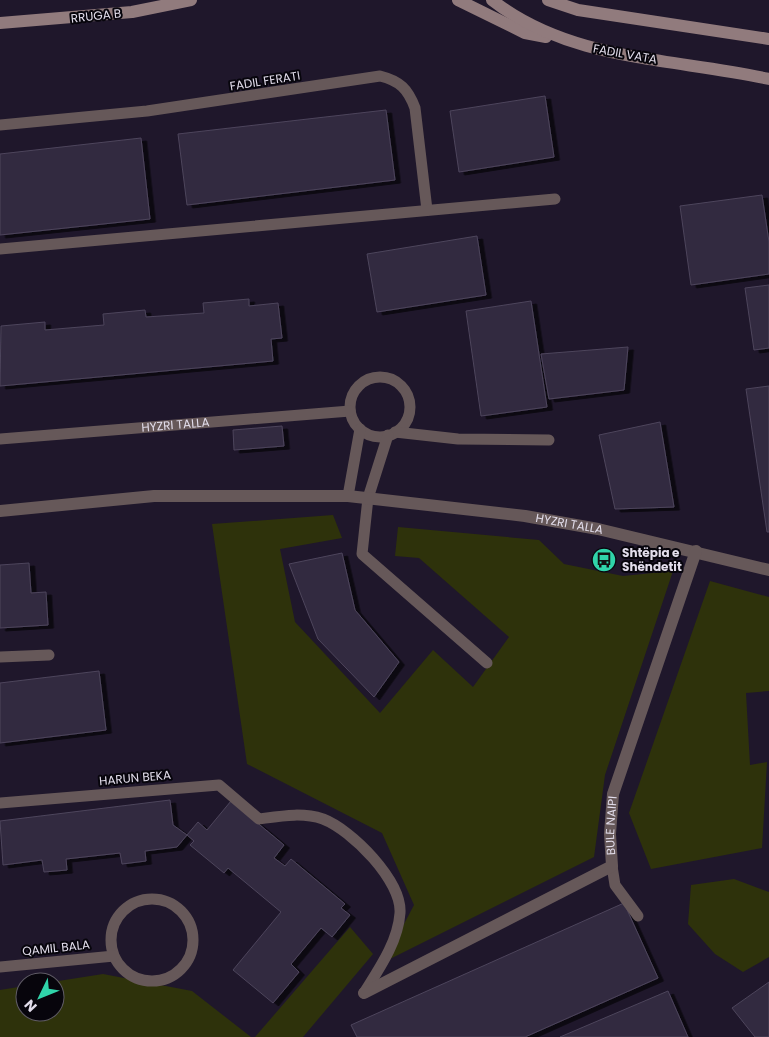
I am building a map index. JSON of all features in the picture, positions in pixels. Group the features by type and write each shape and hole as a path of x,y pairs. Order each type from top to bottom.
{"main road":[{"name":"RRUGA B","path":"0,23 132,12 191,0"},
{"path":"458,0 525,33 568,42"},
{"name":"FADIL VATA","path":"492,0 529,23 568,42 607,52 769,78"},
{"path":"548,0 578,10 769,39"},
{"path":"566,0 578,10"}],"street":[{"name":"HYZRI TALLA","path":"0,511 154,496 348,496 525,516 598,529 769,570"},
{"name":"BULE NAIPI","path":"364,993 612,866 610,834 613,794 696,551"}],"lane":[{"name":"FADIL FERATI","path":"0,126 147,111 380,76 395,80 409,92 415,108 427,210"},
{"path":"0,248 555,199"},
{"path":"487,663 362,554 368,498 392,434 403,426 410,408 404,389 397,382 378,377 360,384 354,392 350,411 360,429 373,436 392,434 458,439 549,440"},
{"name":"HYZRI TALLA","path":"0,440 350,411"},
{"path":"348,496 360,429"},
{"path":"0,658 49,655"},
{"name":"HARUN BEKA","path":"0,803 219,785 259,819 296,814 324,820 354,839 380,866 398,894 400,913 395,934 384,962 364,993"},
{"path":"612,866 615,886 638,916"},
{"path":"159,899 169,902 186,915 193,935 190,956 185,965 168,978 147,981 136,978 119,966 114,956 111,945 114,923 120,914 138,901 159,899"},
{"name":"QAMIL BALA","path":"0,967 114,956"}],"green space":[{"path":"333,515 342,538 280,549 295,622 380,713 433,650 473,687 509,637 419,558 395,556 398,527 539,540 564,564 623,576 673,571 605,775 594,857 384,962 414,905 382,833 247,764 212,524"},
{"path":"710,581 769,597 769,691 746,693 750,765 767,762 762,848 651,869 629,813"},
{"path":"734,879 769,892 769,957 743,972 715,954 688,924 691,885"},
{"path":"350,927 373,954 303,1037 255,1037"},
{"path":"103,974 192,991 251,1037 0,1037 0,990 15,988 15,1022 65,1022 65,980"}],"building":[{"path":"545,96 554,157 459,172 450,111"},
{"path":"386,110 395,180 187,205 178,134"},
{"path":"141,138 150,219 0,235 0,154"},
{"path":"762,195 769,242 769,274 691,285 680,206"},
{"path":"477,236 486,295 377,312 367,254"},
{"path":"769,285 769,348 754,350 745,288"},
{"path":"249,299 249,306 278,303 282,338 271,339 273,361 0,386 1,326 45,322 45,330 104,325 103,314 145,310 146,317 204,313 203,303"},
{"path":"531,301 547,407 481,416 466,311"},
{"path":"628,347 624,390 549,399 541,354"},
{"path":"769,386 769,532 767,532 746,389"},
{"path":"660,422 674,507 615,509 599,435"},
{"path":"282,426 284,446 234,450 233,430"},
{"path":"342,553 355,610 399,662 374,697 318,639 289,564"},
{"path":"29,563 31,593 46,592 48,625 0,628 0,565"},
{"path":"99,671 106,730 0,743 0,683"},
{"path":"170,800 173,825 187,835 177,847 145,851 146,861 122,864 120,853 66,859 67,870 44,872 42,860 3,865 0,821"},
{"path":"231,801 284,845 274,858 285,866 291,859 345,904 341,908 350,915 332,937 321,928 291,964 299,972 273,1003 233,970 281,912 228,868 224,873 190,845 194,841 187,835 198,822 207,830"},
{"path":"624,903 658,978 525,1037 357,1037 351,1025"},
{"path":"769,982 769,1037 755,1037 732,1008"},
{"path":"668,991 688,1037 560,1037"}],"place":[{"name":"Shtëpia e Shëndetit","path":"604,560"}]}
